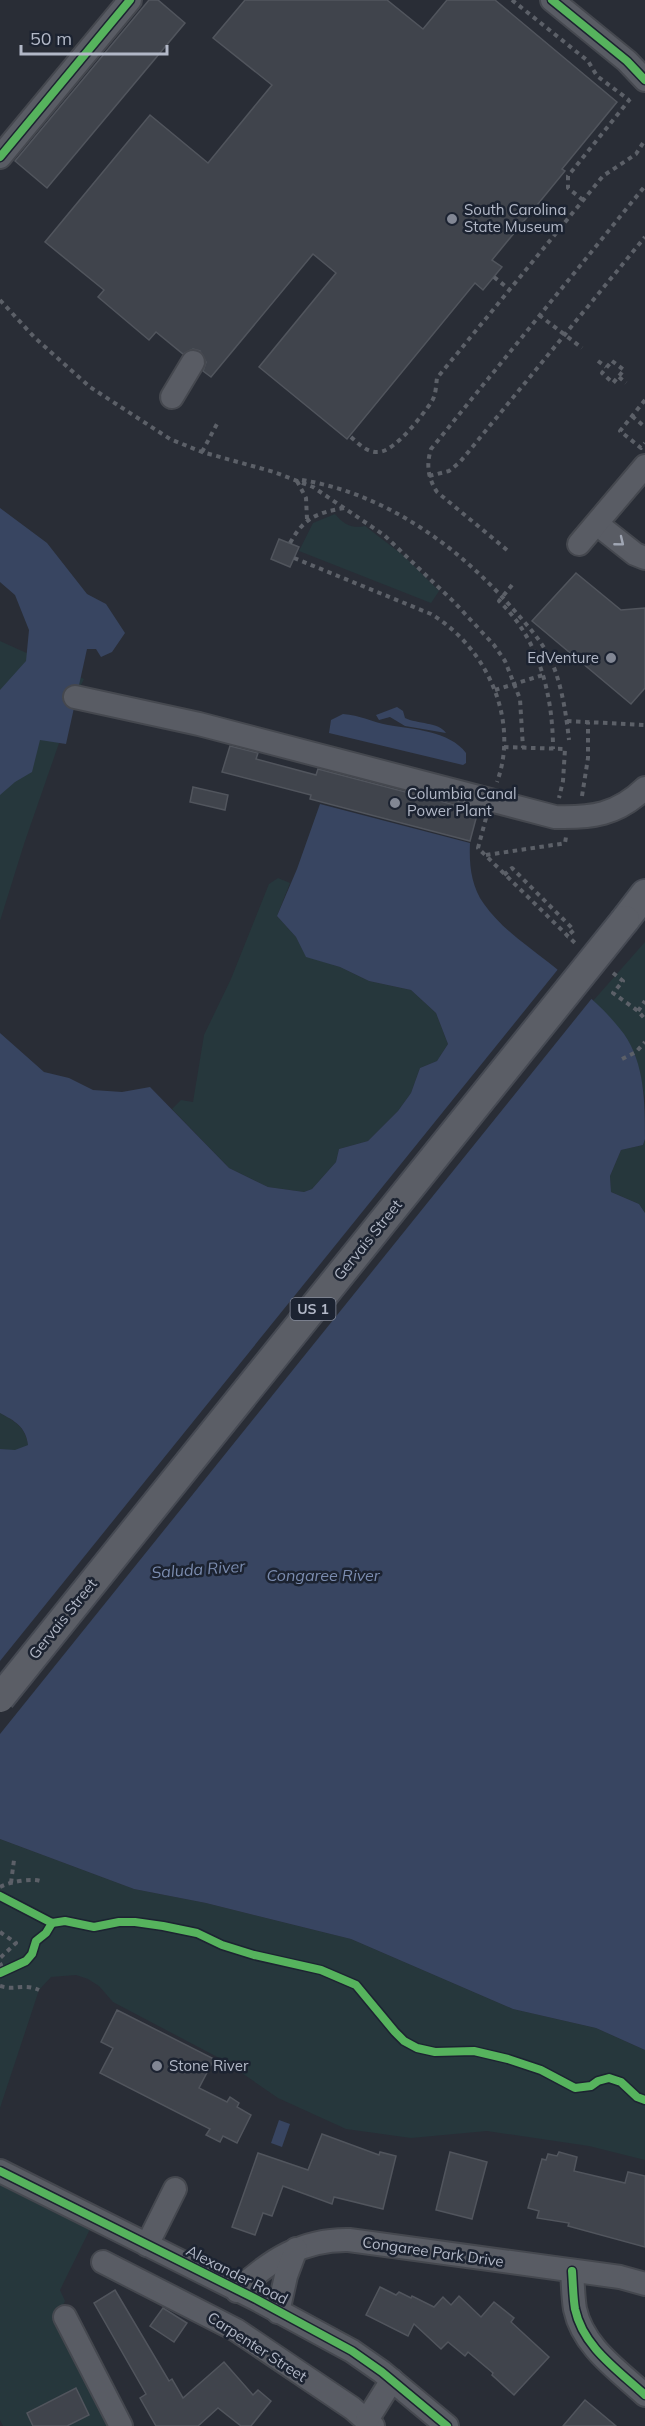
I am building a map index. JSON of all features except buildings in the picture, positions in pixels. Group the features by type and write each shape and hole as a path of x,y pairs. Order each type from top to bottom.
{"main road":[{"name":"Gervais Street","path":"0,1698 645,894"}],"street":[{"path":"0,157 130,0"},
{"path":"552,0 627,62 636,92"},
{"path":"172,398 193,362"},
{"path":"579,544 597,524 643,457"},
{"path":"597,524 635,554 645,558"},
{"path":"75,697 199,724 317,754 487,802 555,817 596,816 623,806 645,788"},
{"name":"Alexander Road","path":"0,2172 352,2351 393,2380 447,2426"},
{"path":"147,2246 176,2189"},
{"name":"Congaree Park Drive","path":"237,2291 273,2260 296,2249 318,2242 349,2240 620,2277 645,2284"},
{"path":"278,2312 286,2276 296,2249"},
{"name":"Carpenter Street","path":"103,2262 236,2330 370,2423"},
{"path":"572,2271 575,2309 586,2337 596,2350 645,2394"},
{"path":"65,2317 121,2426"},
{"path":"370,2423 393,2380"}],"path":[{"path":"512,0 588,62 597,76 636,92 568,176 568,188 583,200"},
{"path":"351,437 365,449 375,452 394,447 433,399 437,378 603,176 636,154 645,140"},
{"path":"507,550 441,496 429,476 429,455 437,439 645,186"},
{"path":"429,476 449,471 457,465 645,237"},
{"path":"494,277 510,290"},
{"path":"0,300 35,338 90,387 170,439 202,452 296,479 334,487 371,501 405,518 454,550 502,597 541,641 558,679 569,740"},
{"path":"539,315 582,348"},
{"path":"598,361 606,367"},
{"path":"612,361 624,370 613,383 602,373 606,367 612,361"},
{"path":"619,377 626,382"},
{"path":"643,457 620,431 645,400"},
{"path":"632,416 645,427"},
{"path":"202,452 218,422"},
{"path":"296,479 323,492 384,535 454,602 494,645 515,684 522,713 524,748"},
{"path":"296,479 306,498 307,520"},
{"path":"290,543 307,520 329,511 345,508"},
{"path":"294,558 416,606 444,622 480,660 495,690 503,720 504,747 501,772 487,802 478,848 566,937 583,949"},
{"path":"512,585 499,601 529,643 543,675 551,708 553,749"},
{"path":"495,690 543,675"},
{"path":"567,721 645,725"},
{"path":"584,785 588,758 588,722"},
{"path":"504,747 565,750 563,781 555,817"},
{"path":"485,855 560,844"},
{"path":"504,875 512,868 520,875 574,930 566,937"},
{"path":"607,968 624,981 613,993 645,1019"},
{"path":"638,1011 645,1001"},
{"path":"622,1059 636,1052 645,1042"},
{"path":"11,1883 14,1860"},
{"path":"0,1887 38,1879 43,1882"},
{"path":"0,1932 16,1943 0,1959"},
{"path":"0,1986 12,1989 28,1985 39,1990"}],"shaded area":[{"path":"335,514 348,525 365,526 404,556 439,591 431,603 299,551 313,523"},
{"path":"0,641 84,679 75,697 0,921"},
{"path":"278,878 290,883 277,916 296,937 306,956 340,967 369,981 411,990 436,1013 448,1044 437,1061 420,1068 411,1093 398,1111 368,1141 339,1149 336,1162 312,1189 304,1192 268,1187 229,1168 172,1109 181,1100 193,1102 204,1035 231,979 269,884"},
{"path":"645,942 645,1098 638,1067 593,1001"},
{"path":"645,1139 645,1213 639,1204 611,1192 610,1176 621,1150 643,1145"},
{"path":"0,1413 19,1426 25,1434 28,1445 15,1451 0,1449"},
{"path":"0,1839 134,1889 206,1903 351,1939 513,2009 596,2028 645,2050 645,2160 589,2146 487,2131 411,2138 346,2129 278,2098 223,2060 113,2002 99,1986 76,1975 51,1977 39,1990 0,2108"},
{"path":"0,2185 90,2229 60,2290 65,2301 56,2318 111,2426 3,2426 0,2420"}],"water":[{"path":"0,508 47,543 87,594 106,604 125,633 112,652 101,657 96,649 87,649 66,744 40,740 32,772 15,782 0,795 0,690 26,661 29,630 15,595 0,582"},
{"path":"397,707 403,711 405,718 433,725 443,729 446,733 405,726 390,717 379,720 376,715"},
{"path":"343,714 441,736 459,746 466,753 466,763 463,765 329,733 331,720"},
{"name":"Congaree River","path":"320,804 470,843 472,875 476,890 484,904 506,928 607,1014 631,1046 640,1071 644,1098 645,1139 643,1145 621,1150 610,1176 611,1192 639,1204 645,1213 645,2050 596,2028 513,2009 351,1939 206,1903 134,1889 0,1839 0,1449 15,1450 28,1445 19,1425 0,1413 0,1033 44,1072 69,1078 93,1090 122,1092 150,1087 229,1168 268,1187 304,1192 312,1189 336,1162 339,1149 368,1141 398,1111 411,1093 420,1068 437,1061 448,1044 436,1013 411,990 369,981 340,967 306,957 296,937 277,916 297,869"},
{"path":"279,2120 290,2124 282,2147 271,2143"}],"pier":[{"path":"559,968 593,997 0,1734 0,1661"}],"cycle path":[{"path":"0,157 130,0"},
{"path":"552,0 627,61 645,80"},
{"path":"0,1896 52,1923 65,1921 94,1927 119,1922 135,1922 163,1926 197,1933 222,1945 254,1955 321,1970 356,1985 395,2032 404,2041 417,2048 435,2052 474,2051 508,2059 541,2070 575,2088 591,2086 609,2078 621,2082 637,2097 645,2100"},
{"path":"0,1973 26,1961 32,1954 36,1941 46,1933 52,1923"},
{"path":"0,2171 256,2299 352,2351 382,2372 447,2426"},
{"path":"572,2271 575,2309 586,2335 603,2357 645,2395"}],"place":[{"name":"South Carolina State Museum","path":"452,219"},
{"name":"EdVenture","path":"611,658"},
{"name":"Columbia Canal Power Plant","path":"395,803"},
{"name":"Stone River","path":"157,2066"}],"water label":[{"name":"Saluda River","path":"198,1569"}]}
